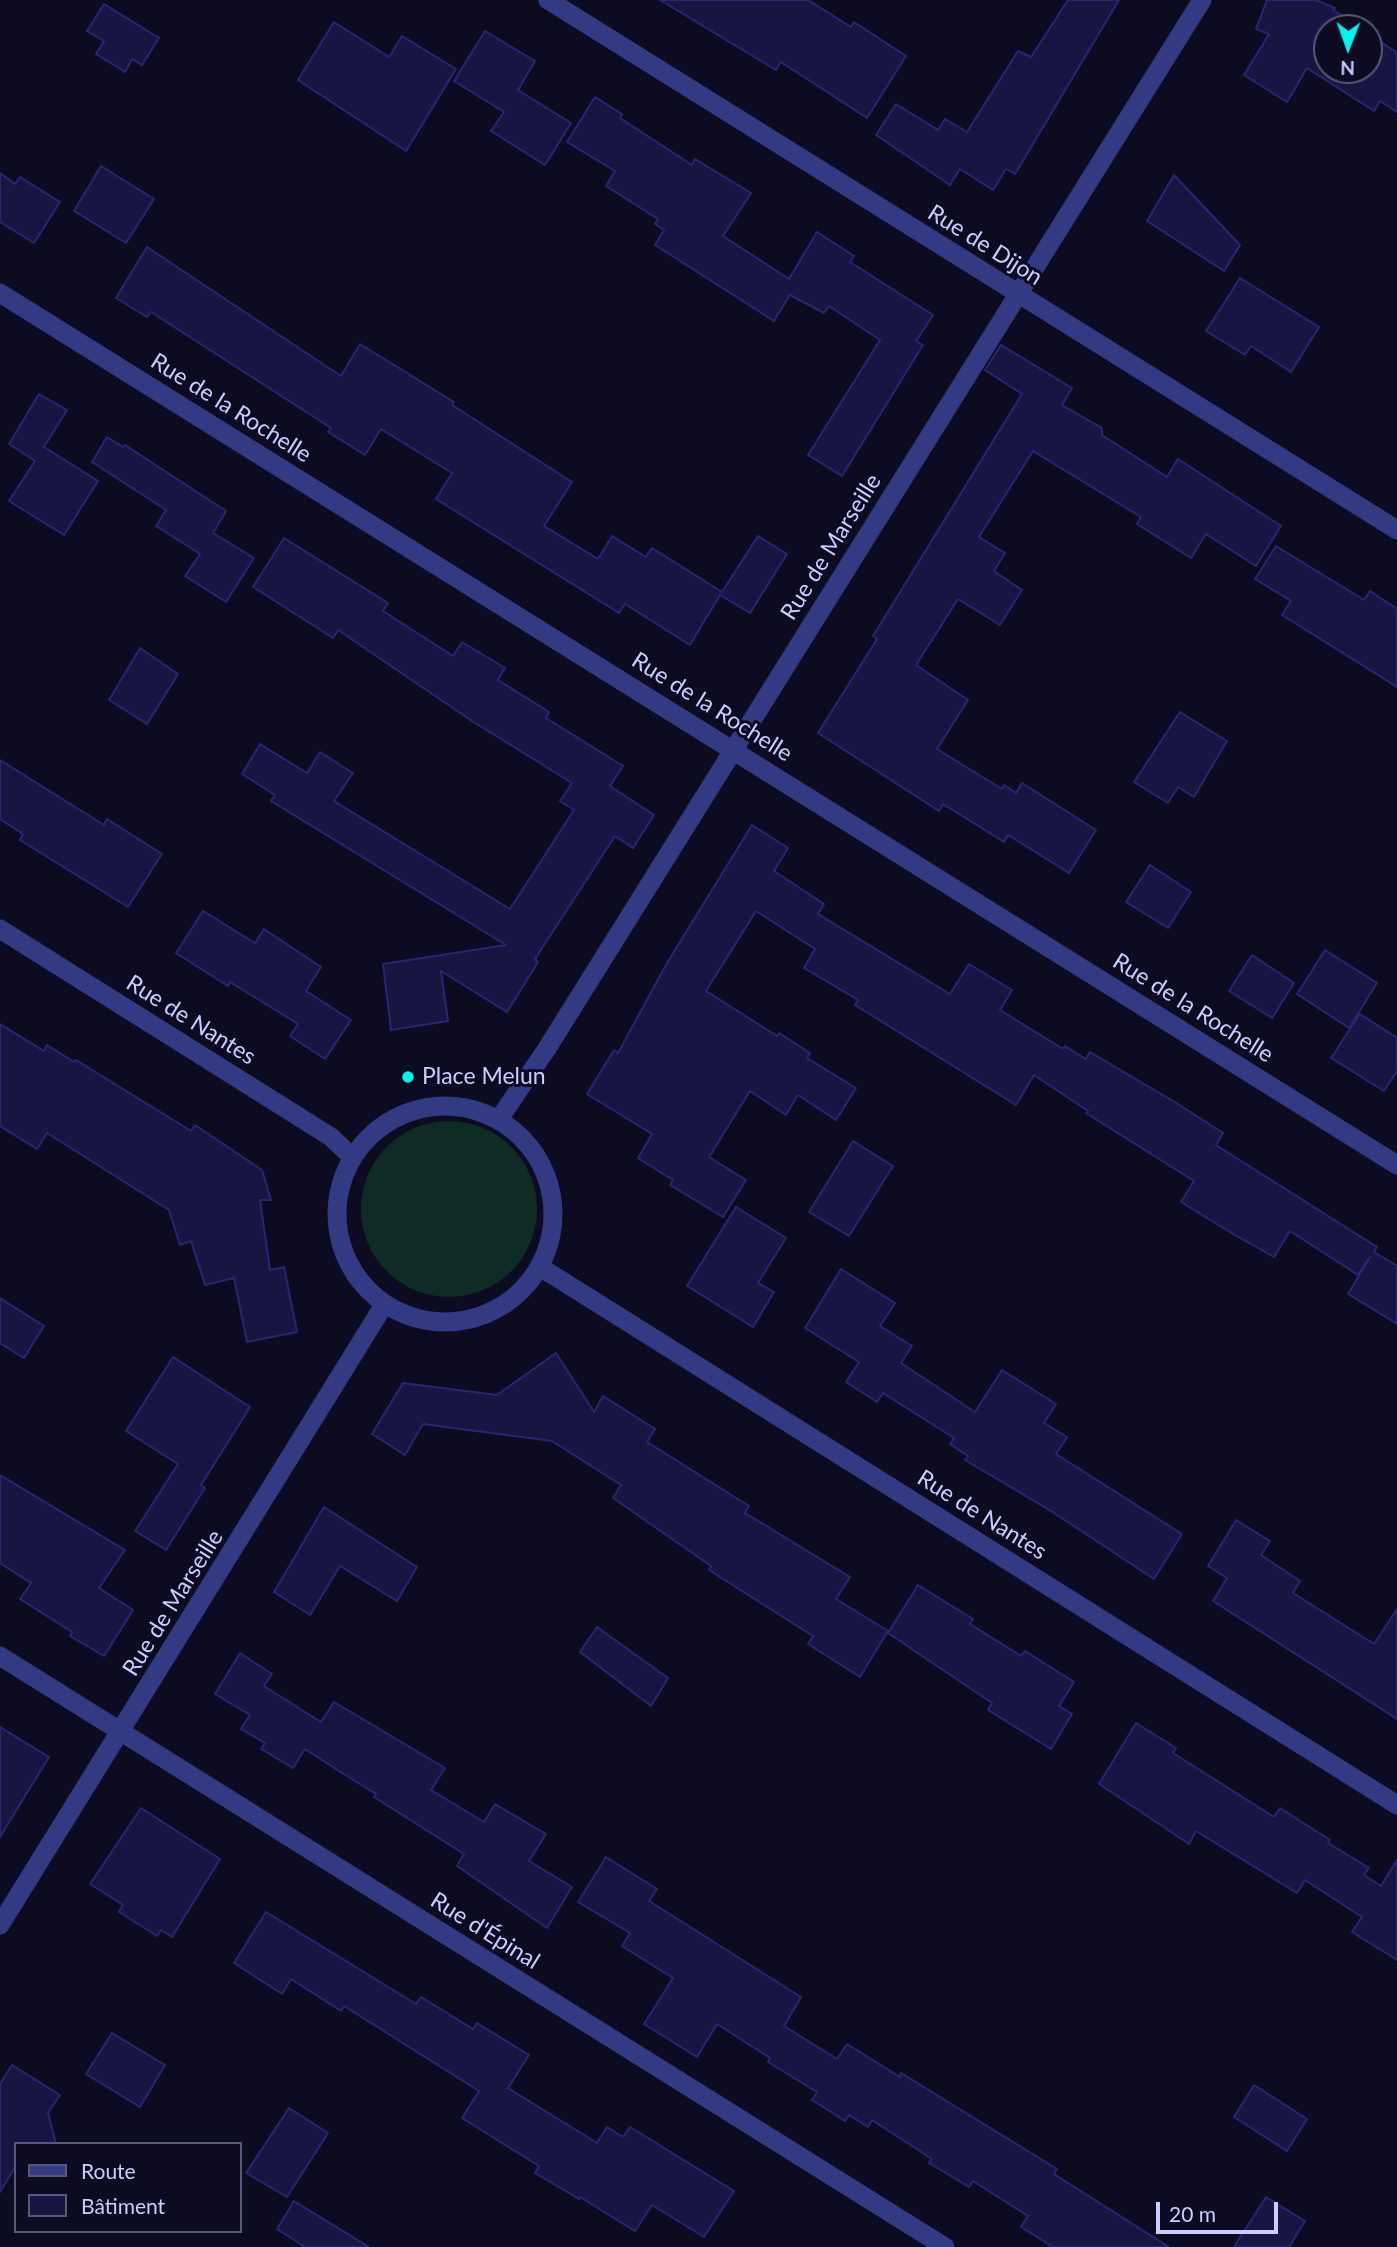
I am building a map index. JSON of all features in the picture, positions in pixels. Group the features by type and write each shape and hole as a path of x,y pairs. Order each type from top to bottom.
{"street":[{"name":"Rue de Dijon","path":"548,0 1397,530"},
{"name":"Rue de Marseille","path":"499,1119 546,1050 1202,0"},
{"name":"Rue de la Rochelle","path":"0,293 1397,1165"},
{"name":"Rue de Nantes","path":"0,929 331,1137 352,1157"},
{"path":"435,1105 468,1107 499,1119 526,1141 545,1169 554,1202 552,1236 540,1267 522,1291 497,1309 468,1320 437,1322 411,1317 384,1305 357,1278 342,1250 336,1218 339,1186 352,1157 374,1131 402,1114 435,1105"},
{"name":"Rue de Nantes","path":"540,1267 1397,1805"},
{"name":"Rue de Marseille","path":"0,1925 384,1305"},
{"name":"Rue d'Épinal","path":"0,1656 944,2247"}],"green space":[{"path":"449,1121 483,1128 511,1147 530,1175 537,1209 530,1243 511,1271 483,1290 449,1297 415,1290 387,1271 368,1243 361,1209 368,1175 387,1147 415,1128"}],"building":[{"path":"660,0 808,0 851,27 854,22 906,56 867,118 781,62 776,70"},
{"path":"1068,0 1119,0 1015,174 1006,169 993,190 960,169 950,185 876,135 896,104 938,130 945,119 967,132 1018,51 1031,57"},
{"path":"1267,0 1316,0 1335,8 1333,10 1339,14 1313,14 1313,72 1307,68 1287,102 1244,75 1269,34 1256,29"},
{"path":"104,4 159,38 142,65 132,59 125,72 96,54 104,41 87,31"},
{"path":"334,22 389,57 402,36 456,69 406,151 298,80"},
{"path":"485,31 535,61 518,90 571,123 545,165 491,131 504,112 454,81"},
{"path":"1383,44 1397,53 1397,112 1380,101 1374,111 1332,84 1383,84"},
{"path":"595,97 622,114 620,118 692,165 695,159 751,193 723,236 789,279 817,232 854,256 850,262 933,315 916,341 923,345 842,476 808,455 880,340 829,306 824,313 790,295 774,321 655,245 664,230 655,224 658,219 606,186 615,171 567,142"},
{"path":"101,166 154,199 126,243 74,211"},
{"path":"0,173 15,184 20,177 60,202 34,243 0,222"},
{"path":"1174,175 1240,245 1224,271 1147,221"},
{"path":"147,247 341,376 360,344 454,402 452,405 572,482 544,526 598,559 612,536 646,557 652,548 722,592 758,536 787,554 750,613 720,595 690,645 625,604 619,613 436,499 452,473 381,429 365,455 328,432 331,428 151,312 147,317 116,298"},
{"path":"1240,278 1319,327 1291,372 1251,346 1245,355 1206,331"},
{"path":"1001,345 1072,388 1062,405 1102,428 1102,435 1167,477 1178,459 1281,526 1256,566 1206,534 1191,558 1137,524 1141,517 1033,451 979,537 1005,553 994,571 1022,590 1000,625 958,599 916,665 968,700 937,749 1002,789 1004,785 1016,793 1022,783 1096,830 1069,873 1008,835 1004,842 943,804 939,811 818,733 877,639 873,636 1022,394 985,370"},
{"path":"39,394 67,410 44,447 98,481 64,535 9,501 35,461 9,444"},
{"path":"107,437 123,447 125,445 226,511 213,533 254,558 226,602 185,576 200,554 156,526 166,510 92,462"},
{"path":"284,538 388,603 383,611 453,656 462,642 505,668 498,680 549,712 546,718 623,766 610,786 654,815 633,848 615,836 535,959 538,962 507,1012 441,971 448,1021 391,1030 383,964 506,945 271,801 275,795 242,774 260,744 307,773 320,752 353,773 334,801 510,909 574,810 560,801 572,783 472,721 338,630 333,638 253,587"},
{"path":"1276,546 1364,600 1370,591 1397,609 1397,687 1282,615 1291,601 1255,579"},
{"path":"140,648 178,674 147,724 109,700"},
{"path":"1180,712 1227,741 1194,797 1178,787 1168,803 1134,782"},
{"path":"0,760 104,825 107,819 162,854 128,907 20,840 23,834 0,819"},
{"path":"752,825 788,848 774,871 824,904 818,914 950,994 969,964 1012,990 1000,1010 1063,1049 1065,1046 1086,1059 1090,1052 1178,1104 1223,1133 1216,1145 1377,1247 1374,1252 1397,1266 1397,1324 1348,1294 1370,1257 1358,1275 1290,1231 1274,1257 1233,1234 1181,1202 1194,1181 1086,1113 1088,1111 1034,1075 1016,1105 855,1005 858,1000 804,968 815,949 756,911 706,991 777,1036 779,1033 810,1053 807,1058 856,1088 836,1120 798,1095 786,1115 750,1091 709,1157 746,1180 723,1217 670,1185 673,1180 638,1158 652,1134 587,1094 614,1050 618,1053 667,963"},
{"path":"1150,865 1191,892 1168,928 1126,902"},
{"path":"203,911 255,943 264,929 321,967 306,991 351,1020 325,1059 290,1036 298,1024 230,982 228,986 176,953"},
{"path":"1325,950 1377,983 1349,1028 1297,994"},
{"path":"1252,955 1294,983 1272,1018 1229,991"},
{"path":"1360,1014 1397,1038 1397,1071 1384,1091 1331,1058"},
{"path":"0,1024 44,1051 47,1045 74,1062 76,1060 191,1131 195,1125 262,1170 271,1200 260,1200 270,1270 284,1267 297,1332 247,1342 234,1278 205,1285 191,1241 180,1245 169,1210 47,1133 37,1149 0,1126"},
{"path":"853,1141 893,1166 849,1236 809,1212"},
{"path":"736,1207 786,1238 758,1283 774,1292 753,1327 687,1286"},
{"path":"841,1269 895,1303 880,1326 912,1346 901,1363 975,1412 1002,1370 1056,1404 1044,1423 1067,1437 1056,1454 1182,1534 1154,1579 1051,1511 965,1460 968,1456 950,1444 954,1438 883,1393 877,1402 846,1382 859,1362 805,1328"},
{"path":"0,1298 44,1326 24,1358 0,1343"},
{"path":"556,1353 594,1412 603,1396 655,1429 647,1442 749,1506 745,1513 850,1577 836,1599 888,1631 860,1677 808,1644 813,1636 709,1570 711,1566 613,1498 621,1485 552,1441 423,1424 405,1455 372,1434 403,1383 497,1395"},
{"path":"173,1357 250,1407 201,1485 205,1488 166,1550 135,1531 178,1464 126,1431"},
{"path":"0,1475 125,1550 99,1588 133,1610 104,1656 70,1636 72,1632 20,1599 31,1583 0,1563"},
{"path":"324,1507 417,1567 397,1601 340,1566 310,1615 274,1592"},
{"path":"1236,1520 1270,1541 1261,1555 1300,1581 1293,1593 1374,1644 1397,1609 1397,1719 1213,1601 1227,1578 1208,1566"},
{"path":"918,1585 973,1619 970,1624 1021,1656 1025,1651 1074,1682 1059,1706 1072,1714 1051,1749 988,1710 992,1703 888,1633"},
{"path":"597,1627 668,1678 651,1706 580,1652"},
{"path":"240,1653 272,1674 264,1686 321,1722 334,1702 445,1768 431,1790 484,1822 495,1804 546,1834 529,1861 572,1887 547,1928 457,1866 464,1854 305,1749 293,1768 261,1749 265,1743 241,1729 250,1715 215,1694"},
{"path":"1136,1723 1176,1748 1173,1753 1274,1817 1280,1808 1330,1840 1328,1843 1369,1868 1364,1875 1381,1886 1397,1860 1397,1960 1352,1932 1362,1917 1305,1880 1297,1893 1196,1831 1189,1844 1099,1784"},
{"path":"0,1727 49,1757 0,1837"},
{"path":"141,1808 220,1859 172,1937 161,1930 157,1936 119,1912 123,1905 90,1884"},
{"path":"606,1857 657,1889 649,1901 801,1997 784,2026 837,2059 847,2044 900,2077 901,2073 1057,2169 1054,2174 1169,2247 1053,2247 1021,2227 1028,2216 973,2181 969,2187 929,2163 932,2159 872,2120 868,2127 849,2115 845,2121 812,2100 817,2092 768,2062 770,2058 717,2024 697,2057 644,2024 673,1978 622,1946 630,1933 578,1902"},
{"path":"266,1912 416,2004 421,1997 473,2029 477,2023 529,2055 508,2088 597,2143 607,2127 623,2137 630,2127 734,2191 704,2237 652,2205 635,2231 580,2197 579,2199 535,2173 539,2166 462,2118 479,2091 344,2006 341,2011 291,1979 282,1994 234,1963"},
{"path":"112,2033 165,2065 140,2107 86,2074"},
{"path":"12,2065 60,2095 48,2113 55,2142 14,2142 14,2169 0,2192 0,2084"},
{"path":"1254,2085 1307,2119 1287,2151 1234,2117"},
{"path":"289,2108 328,2133 287,2197 246,2173"},
{"path":"1266,2197 1305,2221 1289,2247 1234,2247"},
{"path":"294,2201 369,2247 305,2247 277,2229"}],"place":[{"name":"Place Melun","path":"408,1077"}]}
